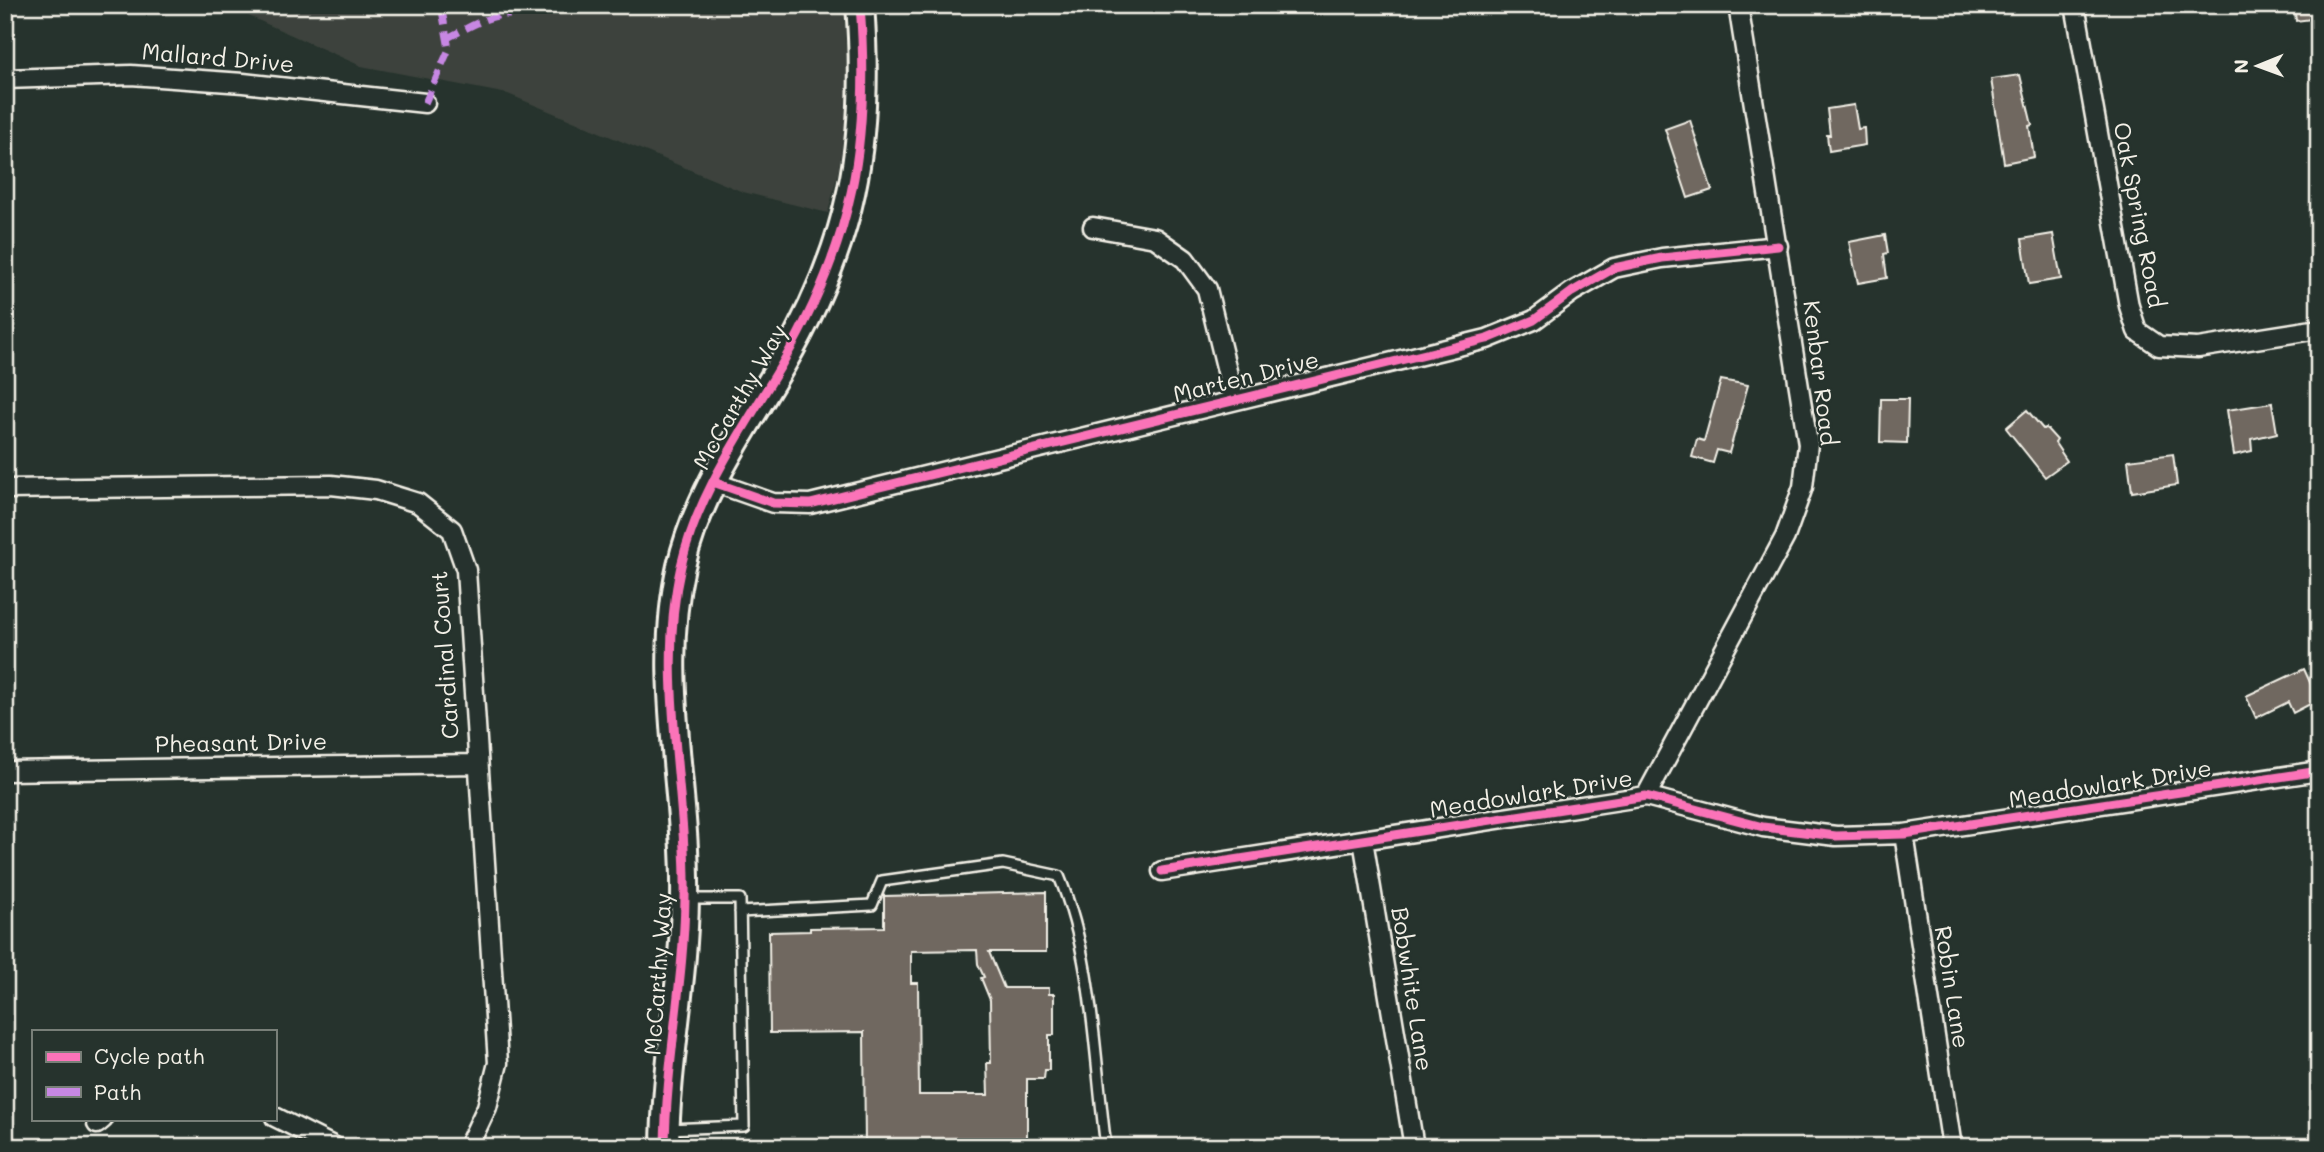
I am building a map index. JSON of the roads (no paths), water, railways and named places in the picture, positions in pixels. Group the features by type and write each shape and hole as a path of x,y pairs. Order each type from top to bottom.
{"street":[{"name":"McCarthy Way","path":"665,1138 685,899 682,805 672,685 673,619 682,565 713,482 727,453 794,343 816,299 836,249 855,181 861,137 864,84 860,5"},
{"name":"Kenbar Road","path":"1646,796 1785,537 1803,486 1808,444 1738,5"},
{"name":"Oak Spring Road","path":"2075,5 2129,306 2137,331 2159,346 2198,348 2319,329"},
{"name":"Mallard Drive","path":"5,79 131,75 243,83 425,103"},
{"path":"1093,227 1156,238 1185,259 1207,289 1234,400"},
{"name":"Marten Drive","path":"713,482 773,503 810,504 1487,339 1534,320 1572,292 1614,268 1662,258 1778,246"},
{"name":"Cardinal Court","path":"5,489 331,485 376,490 418,503 452,530 466,570 498,1063 487,1107 468,1147"},
{"name":"Pheasant Drive","path":"5,771 477,764"},
{"name":"Meadowlark Drive","path":"1162,871 1646,796 1763,827 1836,835 1904,834 2319,771"},
{"name":"Robin Lane","path":"1904,834 1952,1147"},
{"name":"Bobwhite Lane","path":"1363,840 1414,1147"},
{"path":"276,1118 335,1147"}],"lane":[{"path":"740,912 872,905 882,881 1003,864 1059,876 1071,904 1085,966 1106,1147"},
{"path":"665,1138 744,1126 740,899 685,899"}]}
